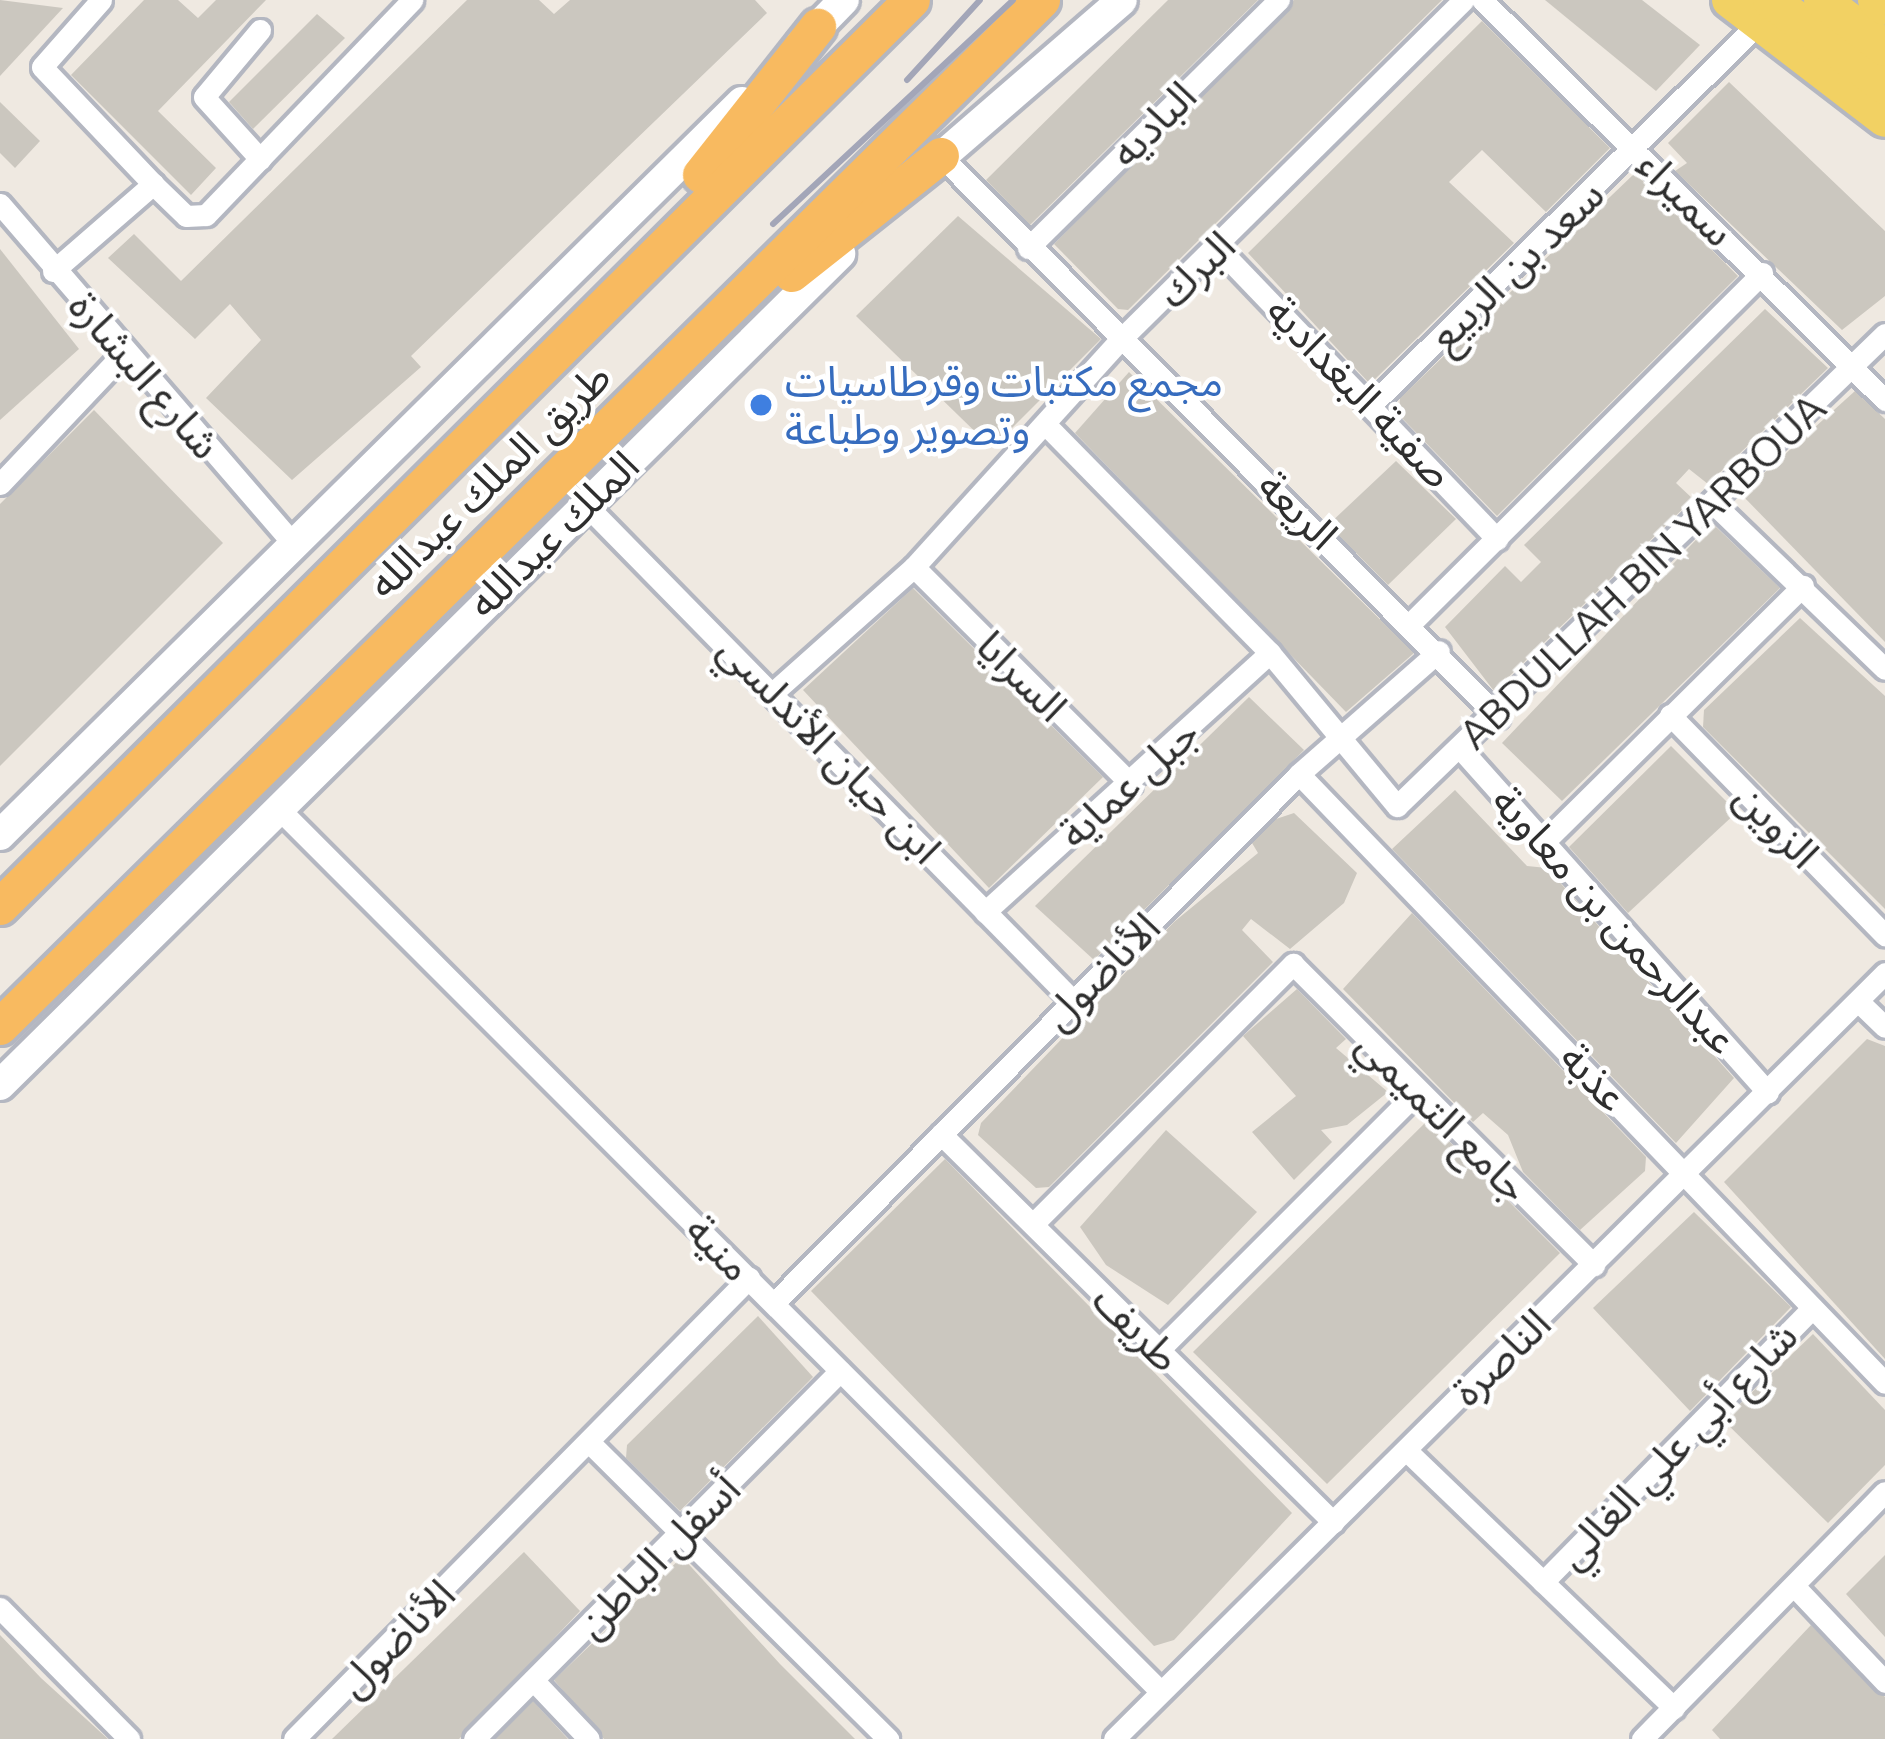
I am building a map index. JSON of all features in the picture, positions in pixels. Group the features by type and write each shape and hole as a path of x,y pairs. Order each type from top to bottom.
{"highway":[{"name":"طريق الملك عبدالله","path":"0,907 353,545 912,0"},
{"name":"طريق الملك عبدالله","path":"0,1027 1042,0"},
{"path":"353,545 407,469 725,150 818,27"},
{"path":"412,618 506,546 761,298 940,156"}],"main road":[{"path":"0,835 844,0"},
{"name":"الملك عبدالله","path":"0,1085 940,156 1122,0"},
{"path":"1730,0 1765,11 1885,86"},
{"path":"1822,0 1885,48"},
{"path":"1876,0 1885,7"},
{"path":"1765,11 1885,119"}],"street":[{"path":"101,0 42,67 153,184 195,220 412,0"},
{"name":"الباديه","path":"1028,248 1279,0"},
{"name":"البرك","path":"777,689 914,567 1049,428 1120,340 1219,249 1463,0"},
{"name":"سميراء","path":"1482,0 1885,400"},
{"name":"سعد بن الربيع","path":"1372,404 1636,148 1765,11"},
{"path":"260,30 204,98 260,159"},
{"name":"الريعة","path":"940,156 1120,340 1413,621 1498,716"},
{"path":"53,271 153,184"},
{"name":"شارع البشارة","path":"0,204 293,544"},
{"name":"صفية البغدادية","path":"1219,249 1497,539"},
{"path":"1413,621 1762,274"},
{"name":"ABDULLAH BIN YARBOUA","path":"1341,739 1397,806 1498,716 1885,334"},
{"path":"0,484 125,352"},
{"path":"1049,428 1270,652 1341,739"},
{"path":"1712,502 1885,669"},
{"name":"ابن حيان الأندلسي","path":"584,503 777,689 1071,999"},
{"name":"السرايا","path":"914,567 1131,784"},
{"path":"1545,841 1803,586"},
{"name":"الأناضول","path":"774,1303 1299,774 1439,651"},
{"name":"جبل عماية","path":"985,912 1131,784 1270,652"},
{"name":"الزوين","path":"1670,715 1885,935"},
{"name":"عبدالرحمن بن معاوية","path":"1460,748 1768,1092"},
{"name":"عذبة","path":"1299,774 1885,1383"},
{"name":"منية","path":"278,807 1159,1690"},
{"name":"جامع التميمي","path":"1033,1225 1293,964 1594,1265"},
{"name":"الناصرة","path":"1114,1739 1885,973"},
{"path":"1858,1001 1885,1027"},
{"path":"1159,1350 1417,1092"},
{"name":"طريف","path":"941,1134 1333,1522"},
{"name":"الأناضول","path":"294,1739 591,1444 749,1278"},
{"name":"شارع أبي علي الغالي","path":"1543,1582 1811,1309"},
{"name":"أسفل الباطن","path":"474,1739 840,1371"},
{"path":"591,1444 888,1739"},
{"path":"1406,1450 1674,1708"},
{"path":"1642,1739 1885,1492"},
{"path":"1795,1587 1885,1682"},
{"path":"0,1608 129,1739"},
{"path":"533,1681 589,1739"}],"building":[{"path":"0,0 63,8 0,76"},
{"path":"144,0 178,0 198,18 216,0 266,0 158,111 216,168 191,195 71,75"},
{"path":"467,0 539,0 554,14 570,0 755,0 767,13 411,356 421,367 292,480 206,398 261,340 230,304 195,339 108,258 134,234 181,281"},
{"path":"1168,0 1258,0 1030,225 986,180"},
{"path":"1294,0 1442,0 1128,310 1118,309 1054,244"},
{"path":"1545,0 1642,0 1700,45 1656,91"},
{"path":"317,14 345,38 253,129 229,102"},
{"path":"1482,21 1610,148 1546,212 1482,150 1449,182 1514,243 1370,384 1248,253"},
{"path":"1729,82 1885,231 1885,296 1842,330 1675,171 1687,163 1668,143"},
{"path":"0,102 40,141 15,168 0,153"},
{"path":"1635,173 1738,276 1497,516 1399,415 1400,398"},
{"path":"958,216 1101,339 992,448 856,316"},
{"path":"0,249 79,349 0,420"},
{"path":"1765,309 1828,368 1708,484 1689,469 1676,483 1693,499 1494,691 1445,627 1505,566 1521,582 1541,562 1524,545"},
{"path":"1129,372 1414,653 1346,712 1075,433"},
{"path":"1855,391 1885,419 1885,642 1741,494"},
{"path":"94,410 223,543 0,766 0,504"},
{"path":"1396,461 1456,519 1388,585 1328,525"},
{"path":"1712,523 1780,588 1562,801 1502,743"},
{"path":"913,588 1103,777 989,888 803,690"},
{"path":"1800,618 1885,696 1885,909 1703,727 1704,710"},
{"path":"1249,697 1304,750 1094,960 1035,906"},
{"path":"1671,746 1737,812 1628,913 1569,847"},
{"path":"1455,790 1527,866 1547,868 1734,1078 1676,1143 1392,849"},
{"path":"1294,813 1357,873 1344,903 1290,949 1251,919 1242,930 1273,962 1049,1187 1036,1188 978,1135 981,1123 1174,922 1258,853 1252,843 1276,819"},
{"path":"1412,913 1646,1157 1645,1171 1580,1230 1523,1172 1508,1135 1483,1113 1473,1122 1343,989"},
{"path":"1297,989 1346,1039 1336,1048 1388,1092 1347,1125 1321,1130 1332,1142 1294,1180 1252,1132 1296,1096 1243,1036"},
{"path":"1867,1039 1885,1046 1885,1359 1724,1182"},
{"path":"1428,1120 1560,1253 1327,1484 1193,1352"},
{"path":"1166,1130 1257,1212 1168,1305 1106,1265 1080,1227"},
{"path":"945,1159 1292,1513 1174,1640 1154,1646 811,1291"},
{"path":"1694,1212 1791,1307 1690,1411 1593,1308"},
{"path":"758,1316 813,1377 680,1511 626,1458 627,1445"},
{"path":"1813,1334 1885,1410 1885,1465 1828,1523 1723,1420"},
{"path":"524,1552 580,1611 459,1739 332,1739"},
{"path":"1885,1555 1885,1637 1846,1594"},
{"path":"682,1557 855,1739 604,1739 554,1680"},
{"path":"1811,1625 1885,1697 1885,1739 1720,1739 1712,1730"},
{"path":"0,1635 41,1678 108,1739 0,1739"},
{"path":"533,1701 568,1739 495,1739"}],"railway":[{"path":"907,80 980,0"},
{"path":"773,224 1013,0"}],"place":[{"name":"مجمع مكتبات وقرطاسيات وتصوير وطباعة","path":"761,405"}]}
